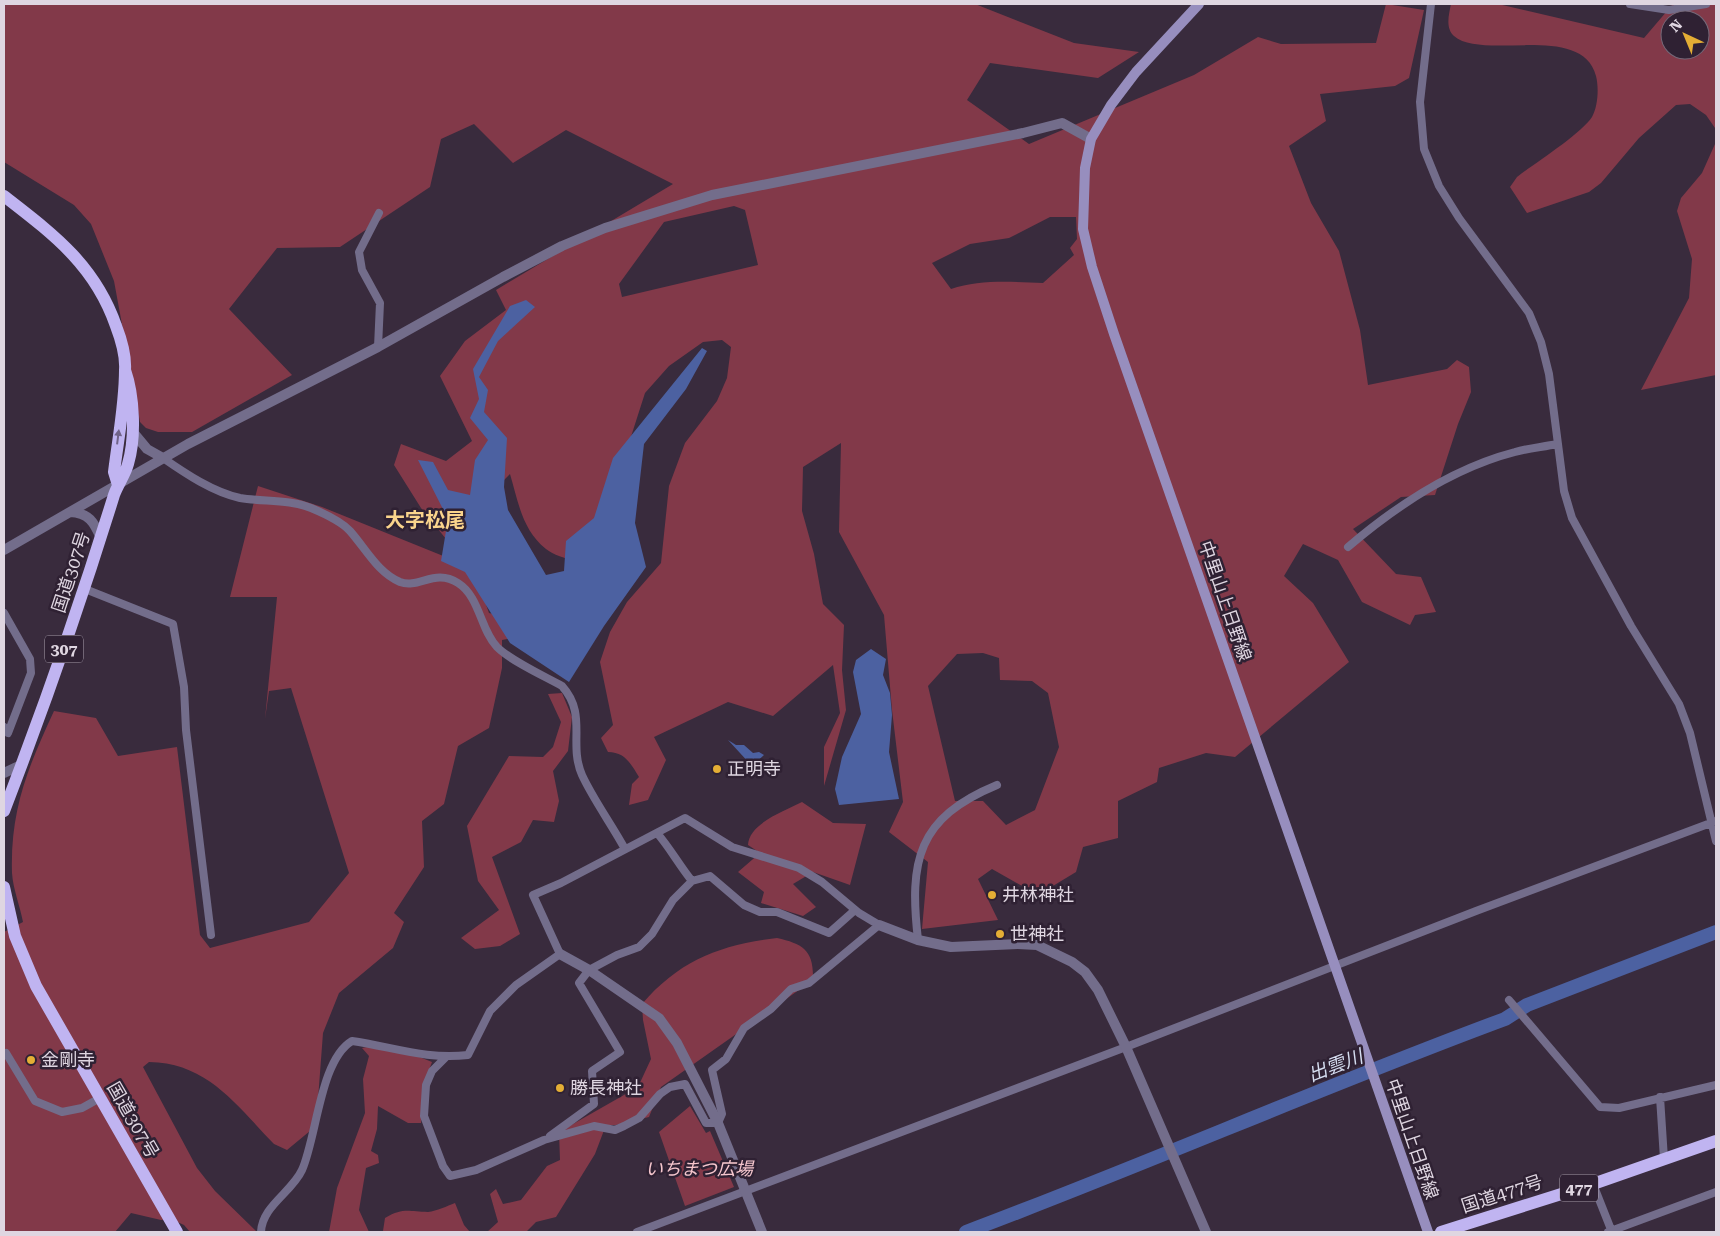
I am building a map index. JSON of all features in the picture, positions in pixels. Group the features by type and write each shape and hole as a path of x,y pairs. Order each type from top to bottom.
{"highway":[{"name":"国道307号","path":"4,196 56,236 91,274 111,310 119,334 125,370 131,388 132,431 128,464 118,485 85,589 4,811"},
{"name":"国道307号","path":"118,485 114,472 125,370"},
{"name":"国道307号","path":"4,886 15,936 36,986 177,1232"},
{"name":"国道477号","path":"1441,1232 1593,1184 1716,1141"}],"main road":[{"name":"中里山上日野線","path":"1199,4 1136,72 1110,105 1091,139 1085,168 1083,229 1092,267 1428,1232"}],"street":[{"path":"1432,4 1420,102 1424,149 1439,186 1459,218 1529,312 1541,342 1549,374 1564,491 1581,538 1631,626 1679,704 1690,733 1714,822 1716,841"},
{"path":"1630,4 1669,10 1706,4"},
{"path":"4,550 163,458 378,347 562,246 605,228 712,195 1023,133 1062,123 1091,139"},
{"path":"378,347 380,303 362,270 359,252 379,213"},
{"path":"132,431 147,449 192,477 222,492 240,498 296,503 312,508 348,529 377,565 398,581 406,584 430,577 445,576 459,584 469,594 496,646 562,686 570,695 577,713 576,752 582,775 625,849"},
{"path":"1348,547 1381,518 1453,476 1516,452 1557,444"},
{"path":"70,512 86,515 92,519 101,538"},
{"path":"85,589 174,624 184,688 186,730 211,935"},
{"path":"4,614 30,659 31,673 8,734 4,727"},
{"path":"4,773 22,766"},
{"path":"918,940 915,914 916,868 927,838 942,820 961,804 974,795 997,785"},
{"path":"762,1232 718,1123 693,1071 659,1018 589,970 560,954 532,894 561,883 685,818 732,847 799,868 822,882 856,910 879,925 918,940 951,947 1037,945 1080,967 1093,981 1126,1047 1206,1232"},
{"path":"637,1232 1714,822"},
{"path":"657,833 671,849 679,866 692,881"},
{"path":"544,1140 594,1104 592,1071 620,1052 579,983 589,970 617,955 639,947 652,934 674,900 692,881 710,876 744,905 760,912 777,912 829,933 856,910"},
{"path":"718,1123 722,1114 712,1070 726,1059 744,1028 771,1009 791,989 809,983 879,925"},
{"path":"261,1232 261,1221 301,1171 328,1077 344,1046 352,1040 445,1058 468,1055 490,1011 516,986 560,954"},
{"path":"1509,1000 1600,1107 1619,1108 1716,1085"},
{"path":"6,1053 35,1101 62,1112 82,1108 100,1098"},
{"path":"445,1058 432,1071 426,1085 424,1116 443,1166 450,1176 476,1170 544,1140 594,1126 615,1130 639,1118 660,1094 670,1087 685,1084 706,1123 718,1123"},
{"path":"1660,1097 1664,1159"},
{"path":"1593,1184 1611,1232 1716,1192"}],"green space":[{"path":"4,4 975,4 1074,43 1139,52 1098,78 990,63 967,100 1029,144 1194,75 1258,37 1281,44 1376,43 1386,4 1424,10 1409,78 1395,86 1320,94 1326,121 1289,146 1311,203 1339,251 1360,330 1368,385 1447,369 1457,360 1469,367 1471,392 1458,424 1435,495 1401,497 1353,529 1396,574 1421,577 1436,612 1415,615 1410,625 1362,602 1338,560 1303,544 1284,576 1313,603 1349,662 1235,757 1206,753 1159,768 1157,782 1118,801 1118,838 1083,847 1076,872 1038,895 992,869 978,879 998,920 922,929 928,862 889,832 903,802 892,710 884,615 839,532 841,443 803,467 802,511 814,554 823,604 844,625 842,670 846,710 824,786 824,747 840,713 833,665 773,716 728,702 654,737 666,760 648,800 629,805 632,784 639,777 623,756 608,752 601,738 613,725 600,662 610,632 627,602 661,563 669,486 685,443 717,401 727,378 731,347 722,340 703,342 669,366 645,393 610,502 574,561 549,551 531,533 522,514 510,474 446,539 421,508 394,465 401,444 446,461 472,441 440,376 465,341 506,310 496,290 673,184 566,130 513,163 474,124 441,139 430,187 340,247 277,248 229,309 292,375 192,432 158,432 146,428 140,422 114,281 91,224 74,205 4,162","holes":["734,206 745,210 758,265 622,297 619,284 664,222","1050,217 1076,217 1077,239 1070,248 1074,255 1043,283 985,282 951,289 932,263 970,244 1009,238","983,653 999,658 1000,680 1032,681 1048,693 1059,747 1035,810 1006,825 983,801 955,801 928,686 957,654"]},
{"path":"1451,4 1498,4 1644,38 1660,19 1660,60 1710,60 1710,10 1668,10 1673,4 1716,4 1716,375 1641,390 1689,298 1692,259 1677,211 1681,198 1702,173 1715,144 1715,128 1706,115 1690,104 1676,105 1639,138 1601,183 1589,192 1527,213 1510,187 1517,177 1578,132 1592,117 1596,108 1596,76 1587,60 1572,50 1552,46 1468,43 1451,33 1448,21"},
{"path":"258,486 322,507 473,568 489,613 520,620 527,635 502,640 502,668 489,728 458,746 444,804 422,821 424,867 394,913 404,922 393,948 339,993 323,1033 316,1126 287,1150 274,1144 233,1101 204,1078 170,1064 149,1062 143,1067 197,1168 215,1191 257,1232 190,1232 184,1225 171,1219 161,1220 131,1213 115,1232 4,1232 4,932 23,922 12,873 14,829 22,789 54,711 96,718 118,756 177,747 200,935 210,948 309,922 349,873 291,688 269,691 265,719 277,597 230,597"},
{"path":"562,693 572,717 568,751 553,771 559,801 554,822 533,820 521,842 492,857 520,934 500,946 475,949 461,938 499,910 478,881 467,826 509,756 543,757 553,747 561,722 548,694"},
{"path":"802,802 833,823 866,824 850,885 813,872 793,884 816,907 803,916 761,903 764,892 738,872 760,853 748,845 754,830 769,819"},
{"path":"777,938 794,943 805,950 811,962 813,980 661,1087 649,1117 616,1125 606,1125 595,1154 556,1217 536,1222 526,1232 487,1232 498,1222 490,1194 496,1189 503,1204 521,1200 547,1166 560,1160 559,1132 638,1087 651,1059 643,1020 642,1004 656,989 671,976 702,957 737,945"},
{"path":"372,1046 417,1056 432,1062 424,1084 421,1123 408,1123 378,1106 377,1129 371,1151 378,1155 379,1163 366,1168 359,1210 369,1232 329,1232 337,1188 365,1113 363,1079 369,1056 362,1048"},
{"name":"いちまつ広場","path":"690,1106 706,1133 710,1131 734,1187 685,1206 659,1132"},
{"path":"455,1203 464,1225 470,1232 381,1232 383,1231 385,1218 397,1212 428,1212"}],"water":[{"path":"526,300 535,307 498,341 479,377 488,390 484,412 507,438 504,487 508,510 546,575 564,571 566,541 594,518 613,458 702,348 707,351 686,389 644,444 635,523 646,567 604,626 569,682 510,643 465,572 441,561 448,519 418,460 433,462 448,490 470,495 475,460 488,440 470,418 479,399 473,369 510,306"},
{"path":"871,649 886,659 883,675 890,693 892,715 889,752 899,799 839,805 835,789 842,757 861,714 853,672 856,660"},
{"path":"728,740 736,745 744,745 753,753 759,752 764,755 752,766"}],"waterway":[{"name":"出雲川","path":"966,1232 1505,1019 1527,1005 1716,932"}],"place":[{"name":"正明寺","path":"717,769"},
{"name":"井林神社","path":"992,895"},
{"name":"世神社","path":"1000,934"},
{"name":"金剛寺","path":"31,1060"},
{"name":"勝長神社","path":"560,1088"}],"district":[{"name":"大字松尾","path":"425,520"}]}
